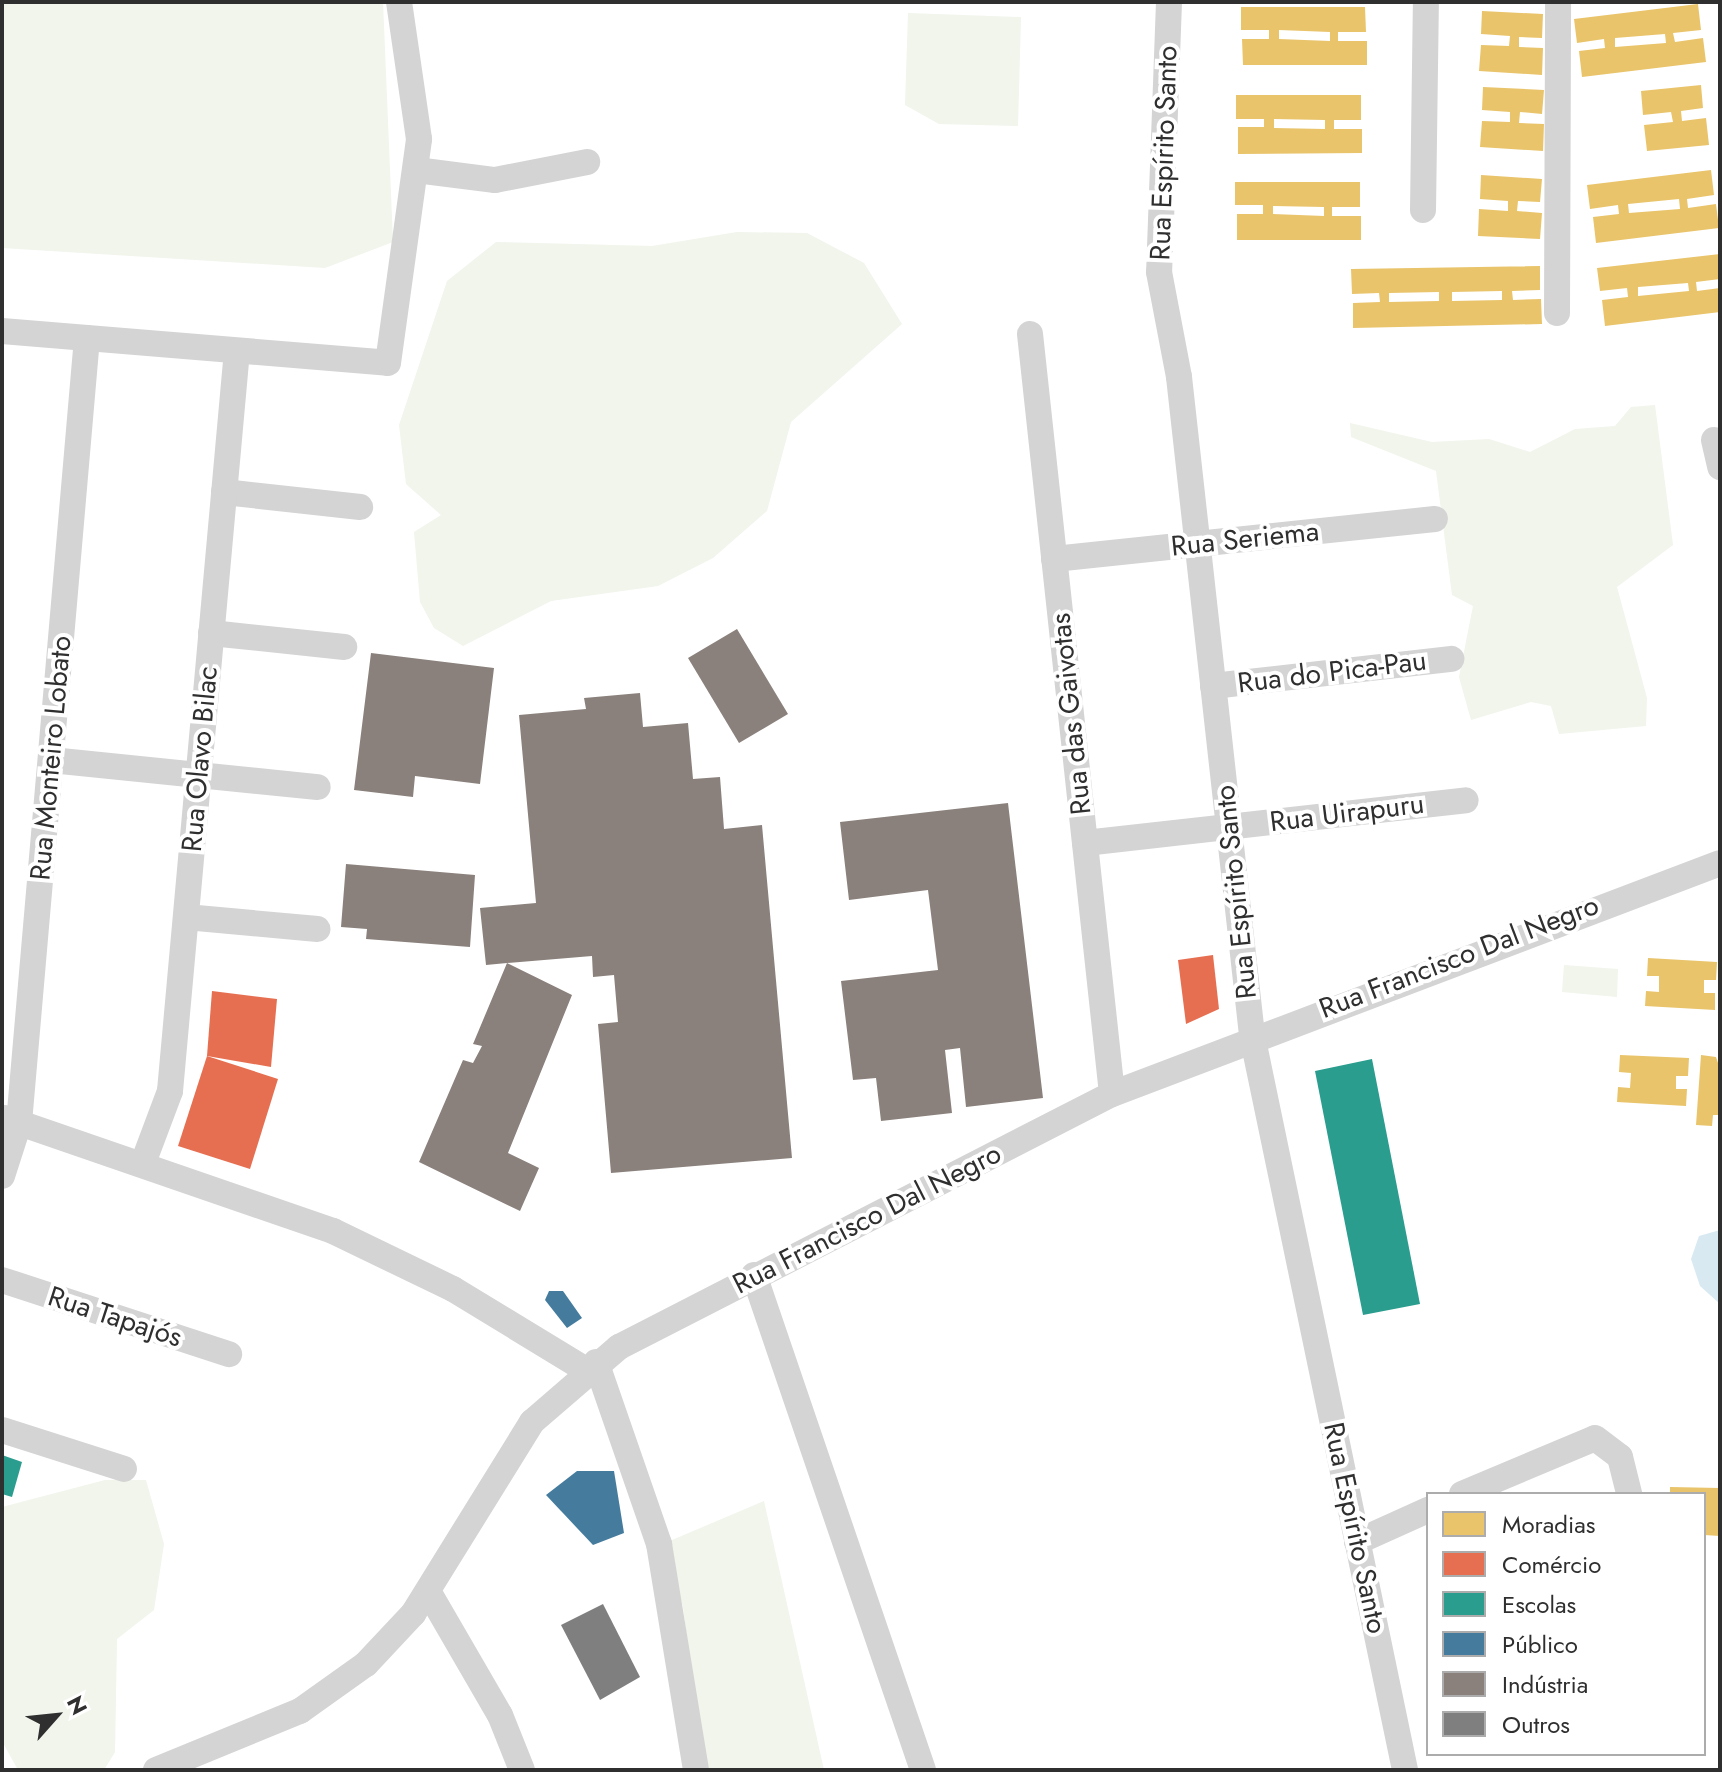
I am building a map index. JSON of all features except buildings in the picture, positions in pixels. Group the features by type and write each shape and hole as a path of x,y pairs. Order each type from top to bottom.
{"street":[{"path":"2,331 388,363 416,170 417,110 399,2"},
{"name":"Rua Espírito Santo","path":"1169,2 1158,250 1198,544 1252,1035 1405,1770"},
{"path":"1423,210 1426,2"},
{"path":"1557,313 1558,2"},
{"path":"416,170 495,180 587,162"},
{"name":"Rua das Gaivotas","path":"1030,334 1112,1094"},
{"name":"Rua Monteiro Lobato","path":"2,1176 51,760 87,338"},
{"name":"Rua Olavo Bilac","path":"143,1163 170,1091 237,351"},
{"path":"1714,440 1720,467"},
{"path":"224,492 360,507"},
{"name":"Rua Seriema","path":"1054,559 1435,519"},
{"path":"211,633 344,647"},
{"name":"Rua do Pica-Pau","path":"1213,686 1451,659"},
{"path":"51,760 318,787"},
{"name":"Rua Uirapuru","path":"1085,843 1466,800"},
{"name":"Rua Francisco Dal Negro","path":"156,1770 264,1728 337,1688 394,1638 428,1591 515,1444 591,1366 754,1275 1112,1094 1252,1035 1720,863"},
{"path":"186,917 317,929"},
{"path":"11,1120 291,1213 402,1262 591,1366 659,1544 696,1770"},
{"path":"754,1275 923,1770"},
{"name":"Rua Tapajós","path":"2,1280 229,1354"},
{"path":"2,1430 124,1469"},
{"path":"1467,1492 1595,1438 1620,1457 1629,1492"},
{"path":"1357,1542 1426,1511"},
{"path":"428,1591 500,1715 522,1770"}],"shaded area":[{"path":"2,2 383,2 393,242 325,268 2,248"},
{"path":"908,13 1021,17 1018,126 939,124 905,105"},
{"path":"737,232 807,233 864,263 902,324 791,422 767,511 713,558 658,586 551,601 463,646 434,628 420,602 414,532 441,515 406,484 399,425 447,281 496,242 652,246"},
{"path":"1655,405 1673,545 1617,587 1647,698 1646,726 1559,734 1551,706 1531,702 1471,720 1459,677 1473,606 1452,595 1436,471 1351,437 1350,423 1432,442 1489,439 1530,452 1575,429 1615,426 1631,407"},
{"path":"1564,965 1618,969 1617,997 1562,992"},
{"path":"1720,1230 1720,1304 1700,1286 1691,1259 1699,1236"},
{"path":"105,1480 146,1480 164,1544 154,1610 117,1639 115,1752 104,1770 18,1770 2,1741 2,1507"},
{"path":"764,1501 824,1770 704,1770 683,1607 665,1543"}]}
